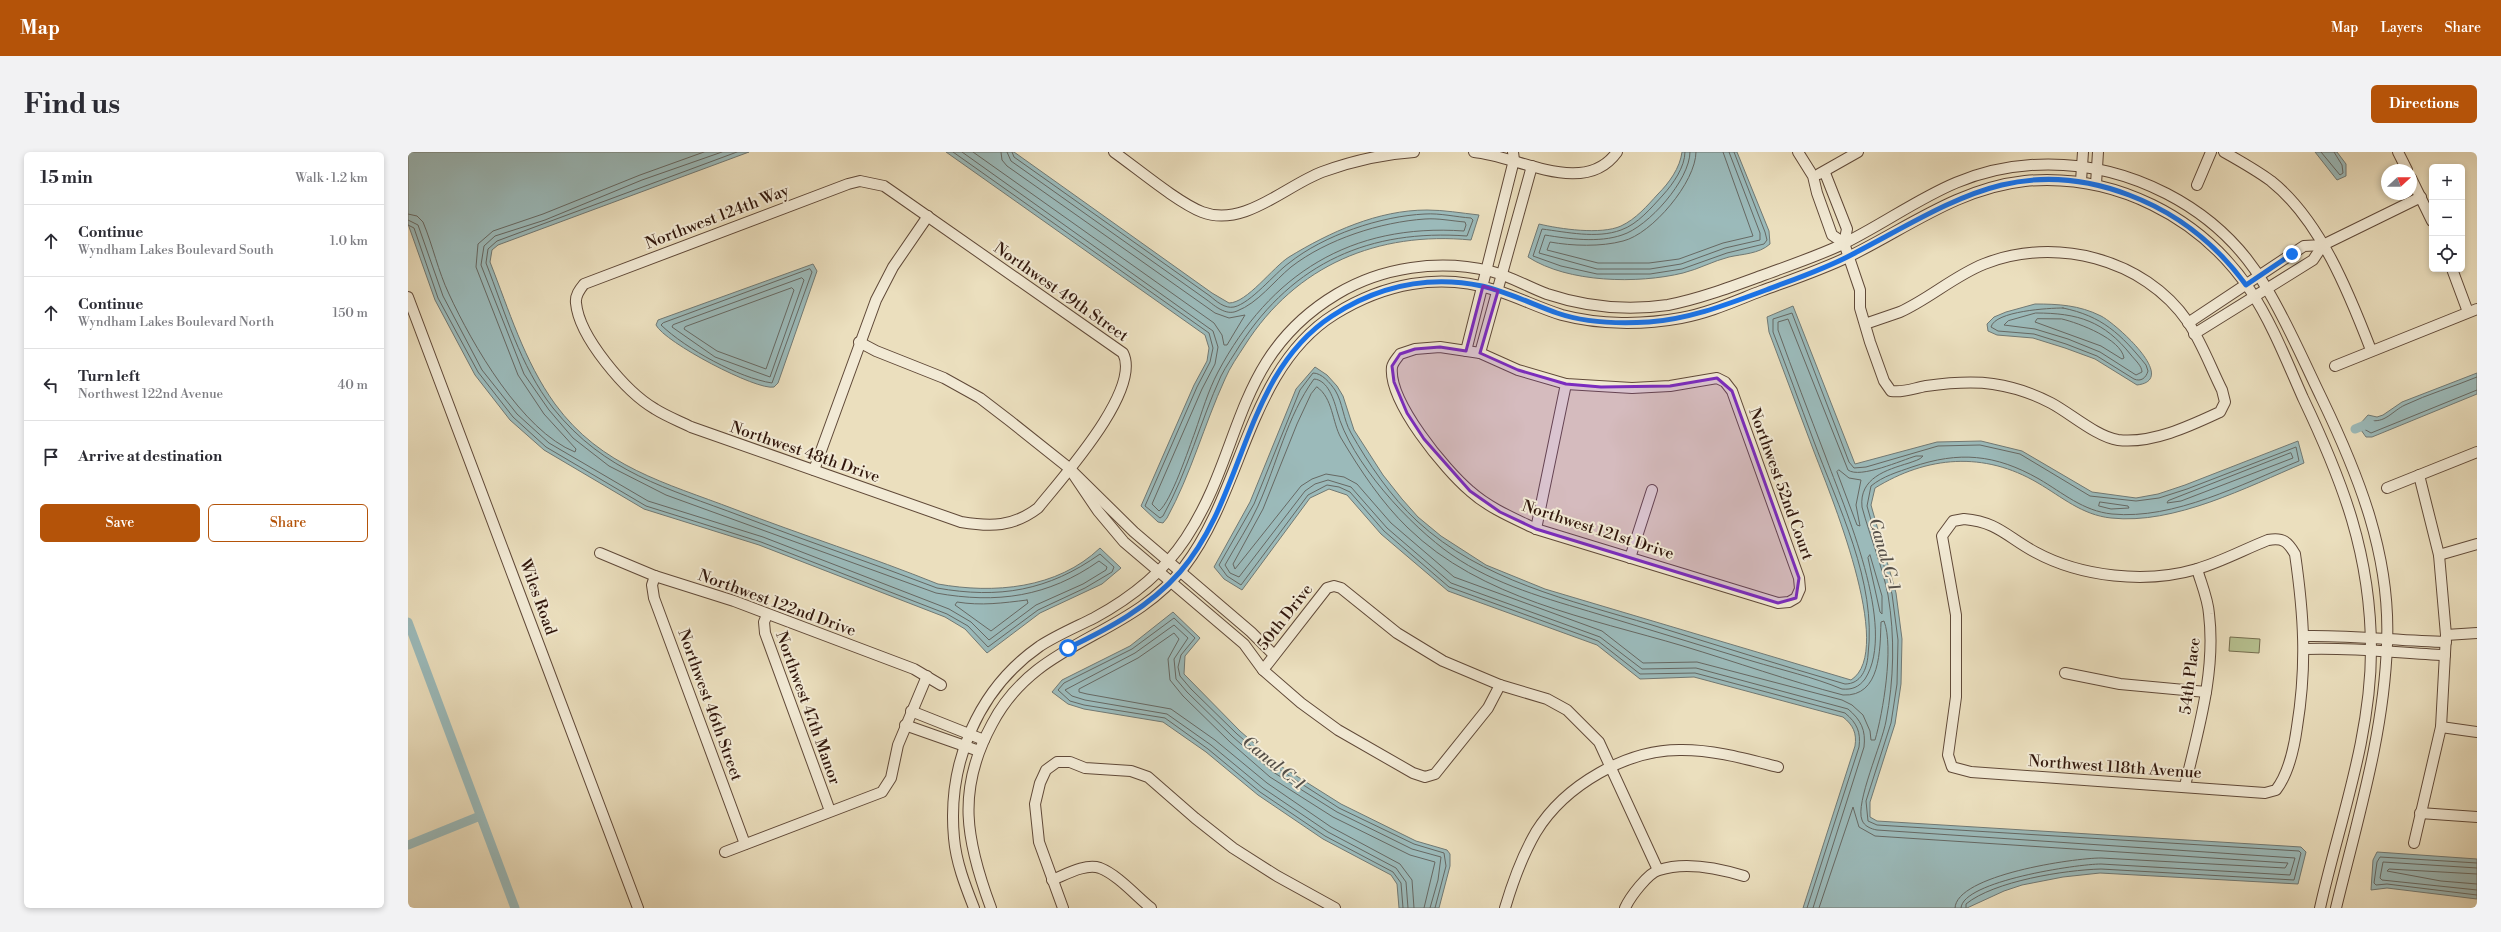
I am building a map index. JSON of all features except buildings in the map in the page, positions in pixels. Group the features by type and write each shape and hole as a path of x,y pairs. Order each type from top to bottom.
{"street":[{"path":"1114,152 1190,206 1215,215 1231,215 1247,211 1321,172 1383,154 1414,152"},
{"path":"1474,152 1513,156 1532,166 1573,175 1592,172 1606,165 1617,152"},
{"path":"1798,152 1813,176 1817,193 1832,235 1844,243"},
{"path":"1813,176 1824,173 1858,152"},
{"path":"2081,181 2083,152"},
{"path":"2096,184 2095,167 2098,152"},
{"path":"2198,185 2211,152"},
{"path":"2224,152 2271,182 2298,210 2323,245 2348,289 2371,350"},
{"path":"2398,152 2404,164"},
{"path":"1513,156 1500,216 1466,351 1480,353 1518,370 1566,384 1536,529"},
{"path":"974,908 963,881 954,842 953,809 957,772 969,733 995,688 1021,662 1055,637 1116,606 1158,573 1169,560 1185,539 1206,500 1250,390 1262,366 1293,327 1314,308 1343,290 1386,273 1415,267 1435,266 1486,270 1503,275 1541,292 1581,303 1623,308 1668,305 1742,283 1844,243 1950,183 1986,172 2031,165 2095,167 2141,182 2184,204 2228,238 2268,289 2352,463 2372,524 2384,588 2388,641 2380,726 2336,908"},
{"path":"1480,353 1503,275 1532,166"},
{"path":"1824,173 1847,229 1844,243 1860,290 1860,308 1865,324 1884,381 1891,390 1901,392 1926,386 1955,383 1993,384 2019,390 2050,402 2098,431 2117,440 2135,440 2162,435 2220,412 2225,402 2222,390 2188,323 2156,289 2130,271 2098,258 2066,252 2035,252 2008,255 1983,265 1900,311 1865,324"},
{"path":"991,908 976,867 969,832 970,791 979,751 1006,700 1019,684 1042,664 1068,648 1126,619 1181,571 1208,531 1222,502 1265,397 1281,366 1313,328 1354,303 1374,293 1398,286 1420,282 1447,281 1483,286 1561,314 1587,320 1622,323 1650,322 1704,312 1849,256 1938,208 1971,193 2019,182 2081,181 2096,184 2143,200 2173,216 2207,239 2255,296 2337,470 2356,530 2363,563 2371,651 2365,727 2320,908"},
{"name":"Northwest 49th Street","path":"872,183 884,186 1123,353 1127,361 1127,373 1111,412 1069,468"},
{"name":"Northwest 124th Way","path":"577,292 584,284 597,278 848,184 872,183"},
{"path":"2417,189 2429,214"},
{"path":"2188,323 2304,246 2323,245 2421,197"},
{"path":"814,470 859,342 876,300 893,267 928,216"},
{"path":"1500,216 1517,219"},
{"path":"2194,334 2313,260 2323,245"},
{"path":"2335,366 2371,350 2473,311 2454,272"},
{"name":"Northwest 48th Drive","path":"577,292 576,302 579,314 604,362 628,388 654,409 691,427 962,522 987,526 1026,517 1038,508 1069,468"},
{"name":"Wiles Road","path":"409,301 638,908"},
{"path":"859,342 876,351 944,378 980,398 1069,468 1134,532 1169,560 1251,632 1274,655"},
{"name":"Northwest 121st Drive","path":"1466,351 1440,348 1415,349 1400,354 1392,366 1394,382 1407,413 1424,439 1447,468 1470,491 1500,512 1536,529 1778,603 1789,602 1796,598"},
{"name":"Northwest 52nd Court","path":"1566,384 1632,388 1670,386 1717,378 1725,382 1732,391 1799,578 1800,589 1796,598"},
{"path":"2387,488 2477,452"},
{"path":"1069,468 1098,511 1124,542 1158,573 1244,644 1263,670 1301,703 1338,730 1413,773 1425,776 1435,774 1488,708 1500,685 1547,699 1567,710 1599,742 1658,870"},
{"path":"2414,843 2441,727 2446,656 2446,638 2439,555 2419,475"},
{"path":"1630,558 1652,490"},
{"name":"Northwest 118th Avenue","path":"2197,569 2157,575 2114,576 2071,567 2034,552 1995,526 1984,522 1953,521 1942,536 1956,615 1958,654 1956,697 1948,755 1952,767 1971,772 2185,786 2265,793 2276,790 2285,779 2295,741 2303,693 2305,649"},
{"path":"2197,569 2268,540 2278,538 2288,542 2295,554 2305,636 2305,649 2355,649 2386,653 2446,656"},
{"path":"2439,555 2477,544"},
{"name":"Northwest 122nd Drive","path":"600,553 655,576 734,601 767,615 914,668 941,685"},
{"name":"54th Place","path":"2185,786 2206,692 2211,652 2209,612 2197,569"},
{"name":"Northwest 46th Street","path":"655,576 652,585 654,598 745,844"},
{"name":"50th Drive","path":"1263,670 1317,598 1327,588 1334,586 1341,588 1397,633 1442,661 1500,685"},
{"name":"Northwest 47th Manor","path":"767,615 764,622 765,633 830,811"},
{"path":"2305,636 2370,637 2388,641 2446,638 2477,633"},
{"path":"2065,673 2120,684 2206,692"},
{"path":"725,852 882,792 888,786 905,725 927,676"},
{"path":"911,711 984,740"},
{"path":"905,725 979,751"},
{"path":"2441,727 2477,732"},
{"path":"1505,908 1514,875 1537,831 1568,796 1611,767 1643,755 1680,750 1709,751 1778,767"},
{"path":"1062,908 1038,842 1035,804 1040,783 1046,770 1057,762 1070,762 1085,768 1131,771 1148,777 1194,818 1233,848 1277,876 1335,908"},
{"path":"2420,813 2477,817"},
{"path":"1625,908 1641,885 1658,870 1691,866 1719,868 1744,876"},
{"path":"1052,880 1080,869 1099,868 1112,875 1151,908"}],"highlighted area":[{"path":"1483,286 1498,291 1480,353 1518,370 1566,384 1601,387 1670,386 1717,378 1732,391 1799,578 1796,598 1778,603 1536,529 1500,512 1470,491 1424,439 1407,413 1394,382 1392,366 1400,354 1415,349 1440,347 1466,351"}],"green space":[{"path":"2230,637 2260,639 2259,653 2229,651"}],"water":[{"path":"408,152 749,152 498,245 492,250 490,262 526,353 544,388 573,426 614,458 660,481 938,584 981,588 1003,588 1024,585 1045,580 1064,572 1083,562 1100,548 1121,568 1102,584 1040,613 987,653 965,629 945,617 759,545 644,509 544,450 510,420 475,375 435,300 408,224"},
{"path":"946,152 1014,152 1212,293 1229,303 1244,297 1252,291 1289,257 1321,239 1355,224 1373,218 1409,211 1433,210 1479,215 1471,240 1437,239 1404,241 1372,248 1342,259 1314,274 1289,294 1266,317 1229,370 1217,396 1176,501 1163,523 1158,522 1141,506 1194,385 1207,361 1209,348 1205,335"},
{"path":"1682,152 1737,152 1769,231 1770,244 1756,252 1729,257 1683,273 1645,279 1604,279 1583,276 1544,266 1528,257 1539,224 1558,228 1592,231 1613,229 1632,220 1670,180 1679,164"},
{"path":"2315,152 2337,152 2346,164 2346,176 2337,180"},
{"path":"813,264 817,271 778,383 774,387 764,386 731,374 675,342 663,333 656,325 658,320"},
{"path":"2035,304 2077,307 2101,316 2119,329 2140,351 2148,363 2151,373 2148,381 2137,385 2095,359 2065,348 2033,338 1997,335 1988,331 1987,324 1994,317"},
{"name":"Canal C-1","path":"1793,306 1855,464 1937,442 1981,441 2022,451 2092,492 2136,498 2158,494 2185,485 2298,441 2304,463 2210,502 2160,516 2135,519 2111,518 2091,513 2073,505 2038,483 2018,473 1997,466 1976,462 1935,464 1915,469 1895,477 1875,488 1871,505 1896,593 1902,639 1901,684 1895,724 1870,802 1870,817 1877,821 2301,847 2306,852 2298,884 2100,873 2063,877 2022,885 2004,891 1967,908 1803,908 1855,746 1854,730 1843,717 1694,677 1640,679 1597,645 1448,591 1381,534 1347,495 1329,489 1310,498 1242,590 1224,579 1214,567 1250,502 1296,389 1315,367 1327,375 1337,386 1343,396 1354,430 1383,475 1402,499 1418,517 1441,536 1486,565 1545,589 1851,680 1863,663 1867,637 1863,605 1855,569 1832,498 1769,332 1767,317"},
{"path":"2477,373 2477,394 2372,437 2366,437 2361,430 2360,424 2368,415 2377,417 2383,415 2402,402"},
{"name":"Canal C-1","path":"1173,612 1200,638 1185,656 1184,674 1240,731 1279,765 1341,804 1416,841 1447,850 1450,854 1450,866 1439,908 1399,908 1397,884 1391,875 1323,839 1258,795 1206,752 1163,722 1084,709 1068,704 1052,692 1062,680 1130,646"},
{"path":"2377,852 2477,859 2477,899 2387,888 2371,890 2373,860"}],"waterway":[{"path":"2355,429 2370,423"},
{"path":"408,622 515,908"},
{"path":"408,845 480,816"}],"route":[{"path":"1068,648 1126,619 1145,605 1181,571 1208,531 1222,502 1265,397 1281,366 1313,328 1354,303 1374,293 1398,286 1420,282 1447,281 1483,286 1561,314 1594,321 1622,323 1650,322 1684,317 1704,312 1818,270 1849,256 1938,208 1971,193 1995,186 2038,180 2081,181 2119,191 2143,200 2173,216 2207,239 2227,260 2246,285 2292,254"}]}
